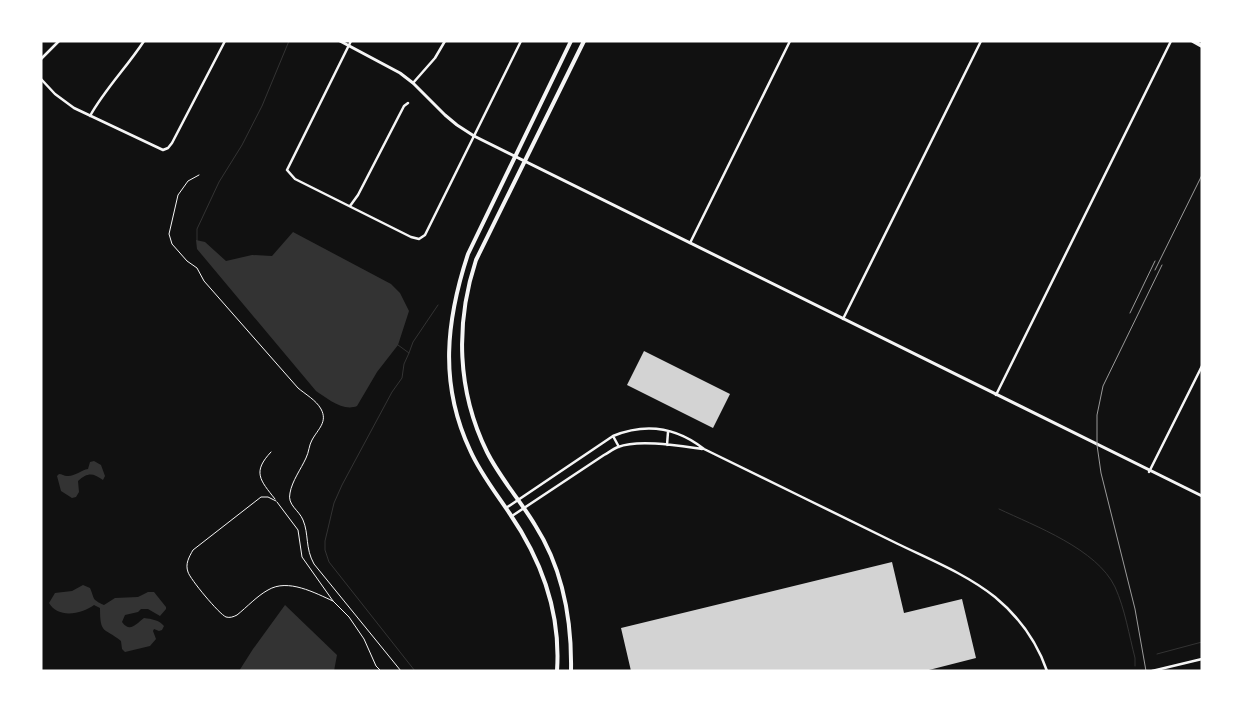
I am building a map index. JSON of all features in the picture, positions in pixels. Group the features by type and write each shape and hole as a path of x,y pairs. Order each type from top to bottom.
{"main road":[{"path":"557,671 557,646 553,612 544,576 531,548 485,477 469,448 456,412 449,377 448,358 457,286 468,254 571,41"},
{"path":"570,671 570,632 561,583 536,526 488,453 472,416 462,371 461,352 463,313 470,280 480,251 584,41"},
{"path":"1193,41 1202,46"}],"street":[{"path":"41,59 59,41"},
{"path":"90,116 103,95 127,67 144,41"},
{"path":"41,79 63,101 90,116 163,150 172,143 225,41"},
{"path":"340,41 386,64 413,83 445,115 474,136 1149,472 1202,496"},
{"path":"351,41 287,170 292,177 311,187 404,234 419,239 425,235 521,41"},
{"path":"413,83 435,58 445,41"},
{"path":"690,244 790,41"},
{"path":"843,319 980,41"},
{"path":"996,395 1171,41"},
{"path":"350,206 358,195 404,106 408,103"},
{"path":"1149,472 1202,366"},
{"path":"506,508 613,436 628,430 642,428 668,431 695,442 704,449 906,548 983,589 1005,607 1023,627 1041,656 1047,671"},
{"path":"666,445 668,431"},
{"path":"613,436 619,447"},
{"path":"512,516 619,447 633,444 704,449"},
{"path":"1152,671 1202,659"}],"lane":[{"path":"271,452 260,467 259,475 262,483 298,530 302,558 333,601 349,617 364,638 376,666 381,671"},
{"path":"276,501 268,497 261,497 193,550 188,558 188,573 216,609 224,616 231,618 269,589 283,586 309,591 333,601"}],"path":[{"path":"199,175 183,186 168,234 172,244 196,268 204,281 298,388 316,402 321,409 323,417 321,427 311,442 306,459 291,488 290,500 292,506 304,521 307,546 314,564 401,671"}],"shaded area":[{"path":"293,232 391,284 400,293 409,311 398,345 377,372 357,406 341,406 316,391 197,249 196,240 205,242 226,261 252,255 272,256"},
{"path":"94,461 101,465 105,476 103,480 93,475 85,476 78,481 79,492 76,497 72,498 61,491 57,476 59,474 66,476 83,471 88,469 90,462"},
{"path":"83,585 90,588 95,600 104,605 115,598 138,597 148,592 154,592 166,607 160,616 148,609 141,609 138,612 125,615 122,622 130,627 136,625 144,618 150,619 162,624 164,626 162,630 154,629 156,639 150,646 125,652 122,649 121,641 102,627 100,608 94,605 77,613 64,613 53,608 49,603 55,593 72,591"},
{"path":"285,605 337,655 334,671 239,671"}],"building":[{"path":"644,351 730,394 713,428 627,385"},
{"path":"892,562 904,613 962,599 976,658 925,671 631,671 621,628"}],"waterway":[{"path":"197,241 197,229 219,182 242,145 262,106 289,41"},
{"path":"409,353 413,342 438,305"},
{"path":"398,345 409,353 404,364 402,378 392,392 342,485 334,503 325,541 325,550 329,562 415,671"},
{"path":"999,509 1064,540 1080,550 1106,573 1115,587 1122,604 1135,658 1135,666"},
{"path":"1157,654 1202,642"}],"railway":[{"path":"1155,270 1202,175"},
{"path":"1130,313 1155,261"},
{"path":"1146,671 1135,609 1101,473 1097,445 1097,415 1103,386 1162,265"}]}
